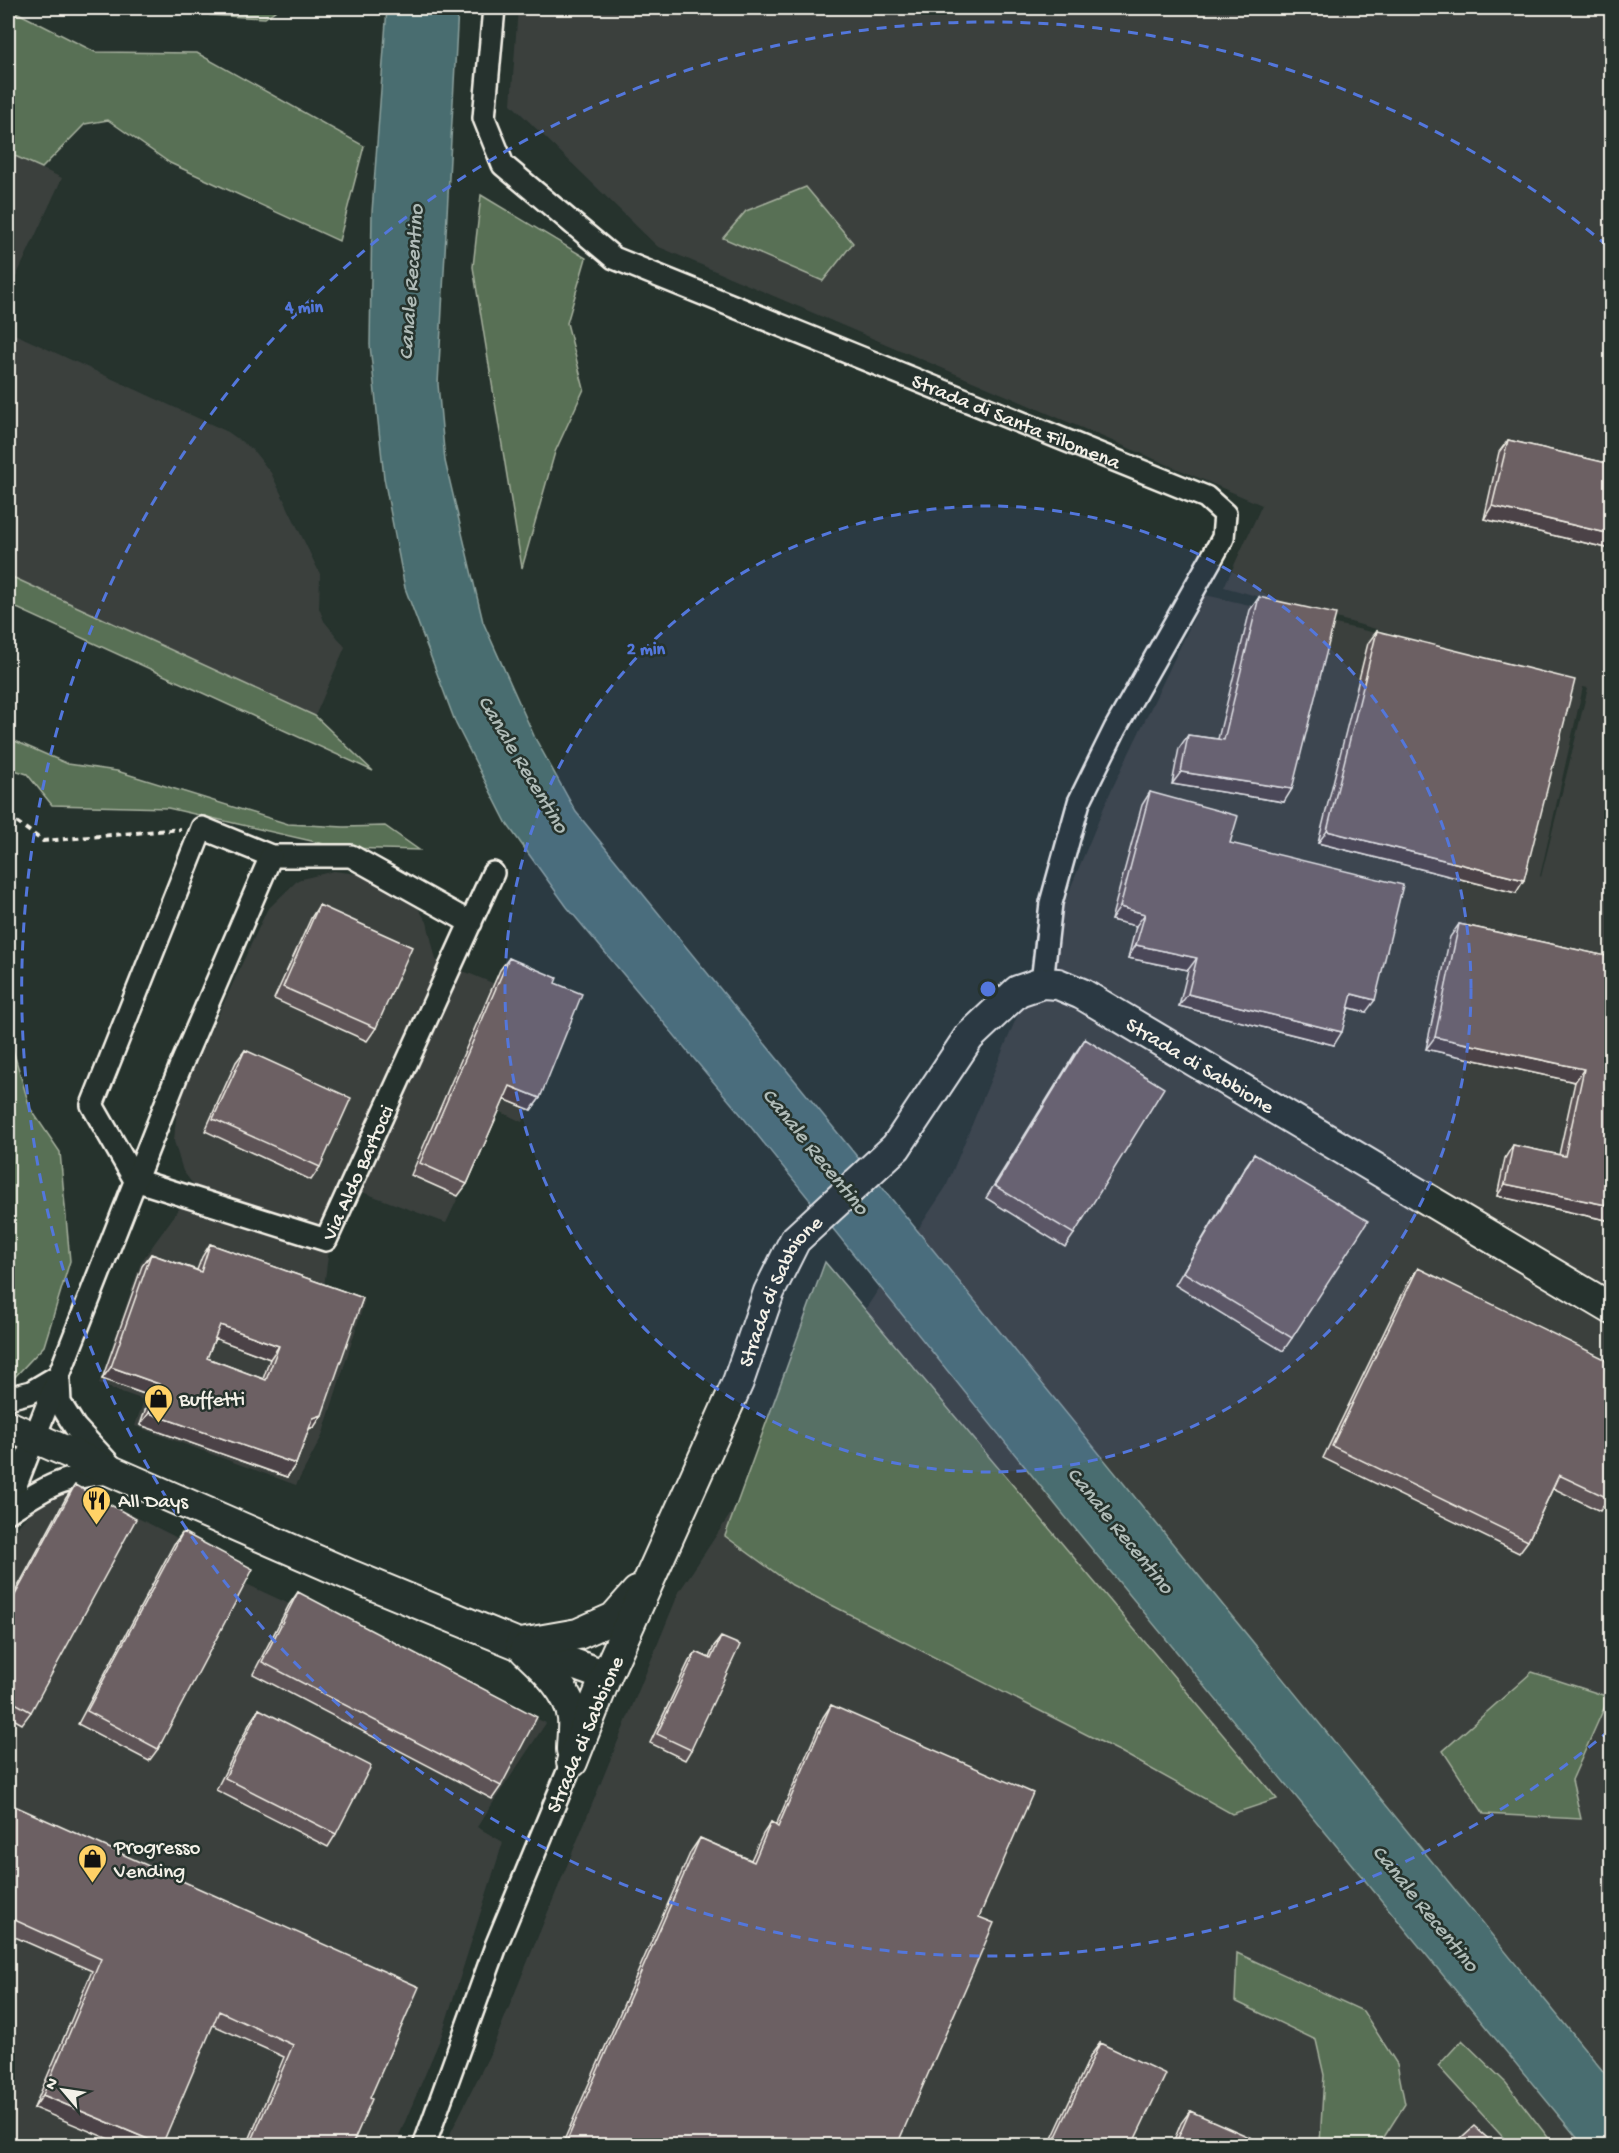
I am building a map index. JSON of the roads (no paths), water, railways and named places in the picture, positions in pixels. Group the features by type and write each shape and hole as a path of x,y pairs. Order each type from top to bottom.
{"main road":[{"name":"Strada di Sabbione","path":"572,1762 606,1676 738,1382 769,1292 795,1240 896,1147 969,1037 1018,991 1042,983 1058,984 1082,994 1611,1309"},
{"path":"8,1426 352,1576 518,1644 606,1676"},
{"path":"518,1644 578,1634 614,1618 653,1575"},
{"path":"518,1644 546,1669 562,1692 573,1716 572,1762"}],"street":[{"name":"Strada di Santa Filomena","path":"494,8 484,118 502,165 614,258 1206,497 1225,514 1223,538 1115,729 1079,802 1051,903 1042,983"},
{"path":"135,1180 92,1105 202,828 271,856 351,856 471,923"},
{"path":"8,1505 135,1180 271,856"},
{"name":"Via Aldo Bartocci","path":"135,1180 326,1240 493,873"},
{"path":"8,1398 31,1392 58,1376"},
{"path":"58,1376 60,1403 75,1426 118,1473"},
{"path":"8,1512 51,1483 80,1475 118,1473"},
{"name":"Strada di Sabbione","path":"424,2145 496,1946 572,1762"}],"water":[{"name":"Canale Recentino","path":"387,8 458,8 438,384 445,461 483,622 535,738 576,812 1611,2081 1611,2145 1583,2145 1063,1514 742,1116 567,907 507,824 456,724 405,588 384,478 370,345 372,212"}],"place":[{"name":"Buffetti","path":"158,1424"},
{"name":"All Days","path":"97,1526"},
{"name":"Progresso Vending","path":"93,1884"}]}
